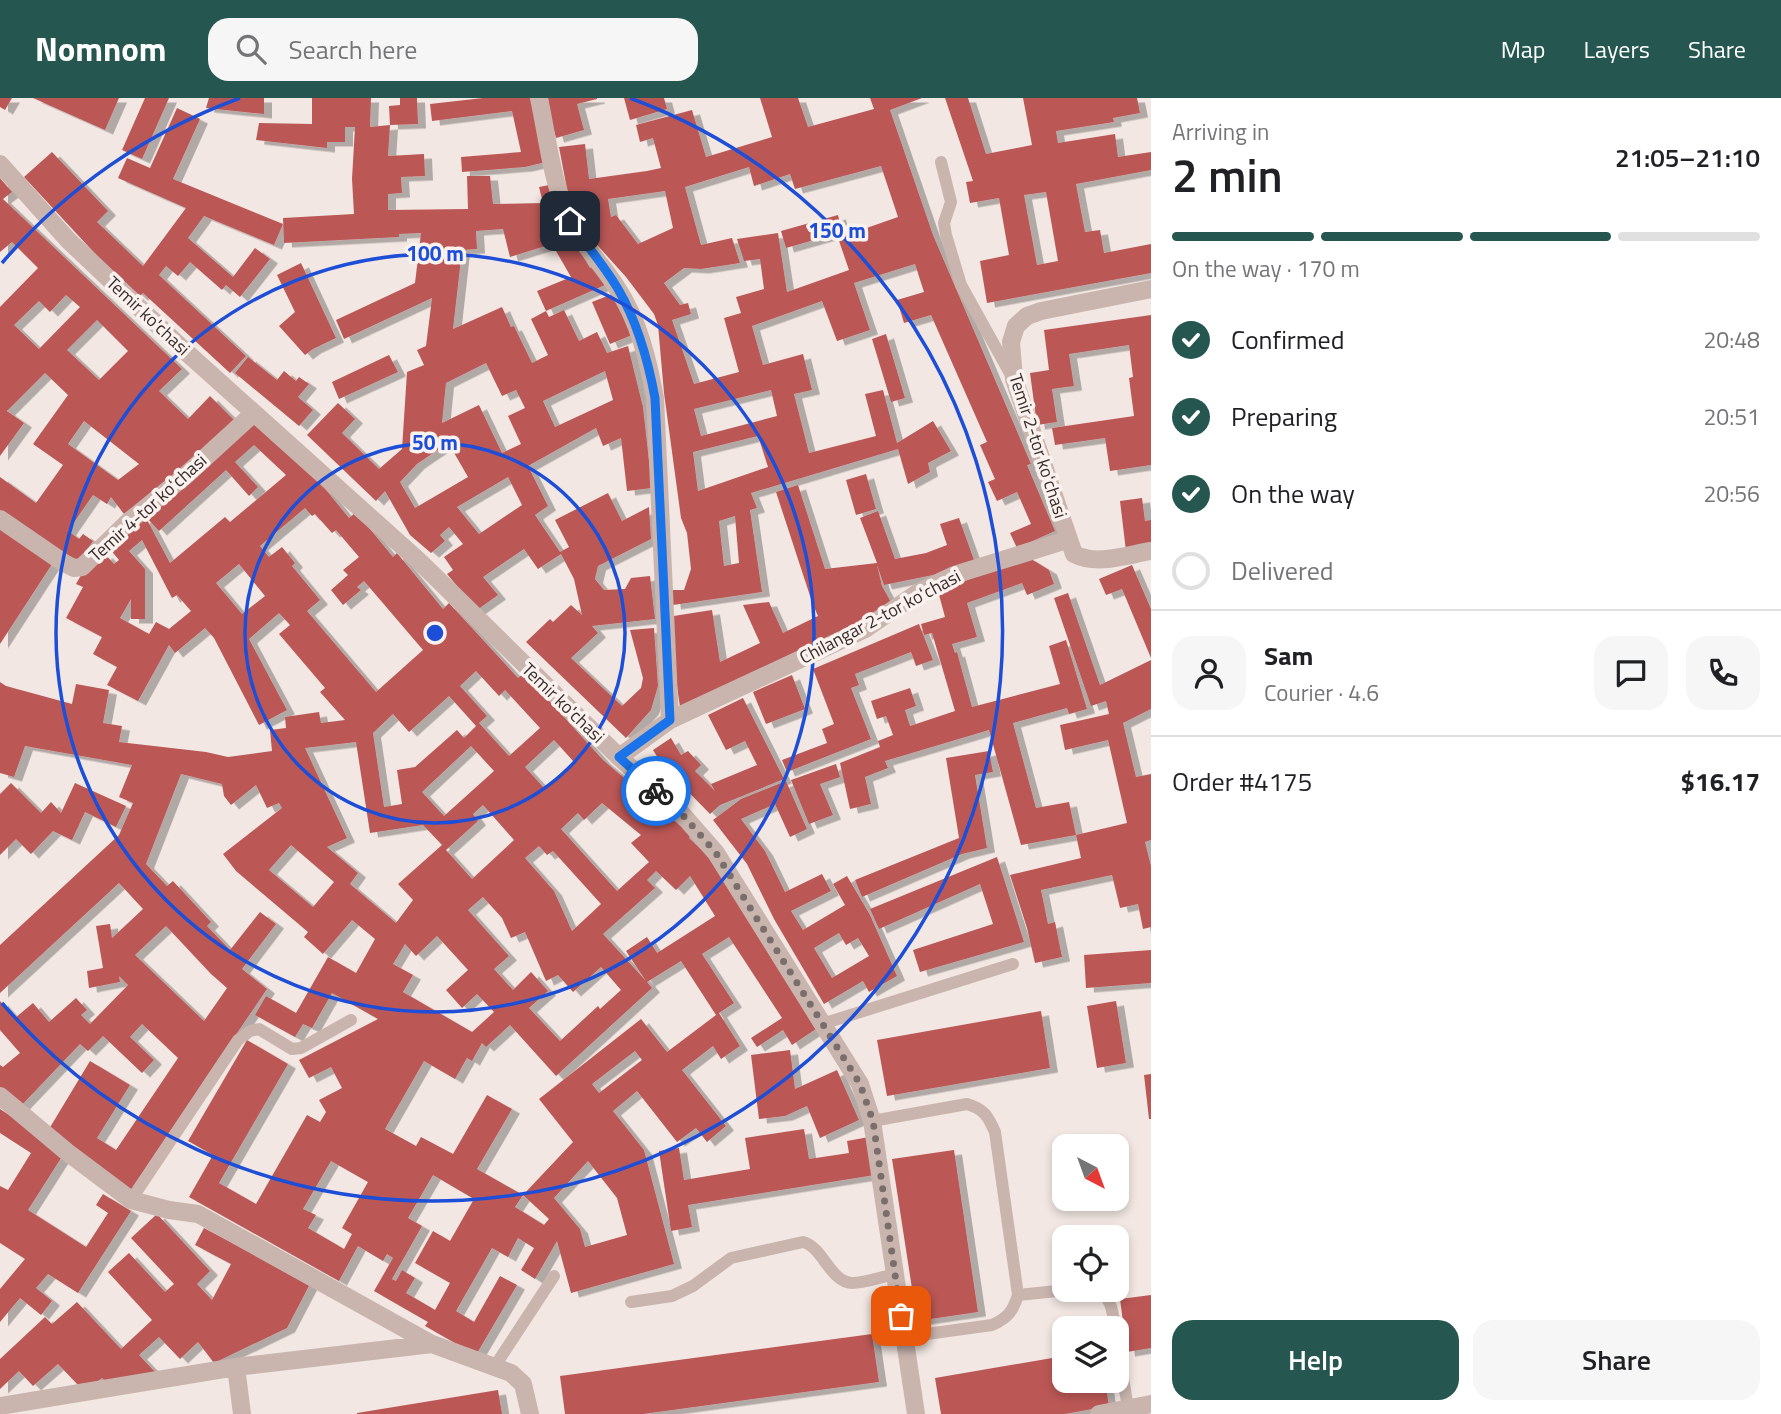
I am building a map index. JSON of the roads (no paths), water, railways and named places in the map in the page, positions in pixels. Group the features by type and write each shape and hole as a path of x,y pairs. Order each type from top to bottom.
{"street":[{"path":"539,98 559,188 570,221 617,288 635,323 649,364 655,398 670,720"},
{"name":"Temir ko'chasi","path":"0,163 68,240 185,351 420,562 619,757 681,813 716,853 860,1084 873,1121 916,1414"},
{"name":"Temir 2-tor koʻchasi","path":"1067,540 1014,379 1011,342 1016,326 1027,316 1041,311 1151,289"},
{"name":"Temir 4-tor koʻchasi","path":"0,519 64,563 74,568 82,567 128,522 186,476 254,413"},
{"path":"1067,540 1074,554 1086,560 1151,551"},
{"name":"Chilangar 2-tor koʻchasi","path":"619,757 670,720 865,629 919,592 954,575 1067,540"},
{"path":"0,1096 67,1152 131,1200 198,1214 432,1344 511,1373 523,1384 530,1414"},
{"path":"0,1406 236,1367 432,1344"},
{"path":"236,1367 242,1414"},
{"path":"1099,1414 1128,1411 1151,1404"}],"lane":[{"path":"941,162 951,202 944,223 961,285 1014,379"},
{"path":"822,1024 1013,964"},
{"path":"131,1200 238,1040 250,1031 259,1029 292,1048 301,1048 351,1020"},
{"path":"873,1121 967,1104 988,1115 995,1132 1018,1295 1013,1310 1005,1319 992,1325 905,1337"},
{"path":"631,1302 672,1296 693,1286 731,1258 803,1242 811,1244 838,1277 846,1282 853,1283 895,1274"},
{"path":"495,1366 554,1276"},
{"path":"1018,1295 1052,1292"},
{"path":"1125,1393 1128,1411"}]}
